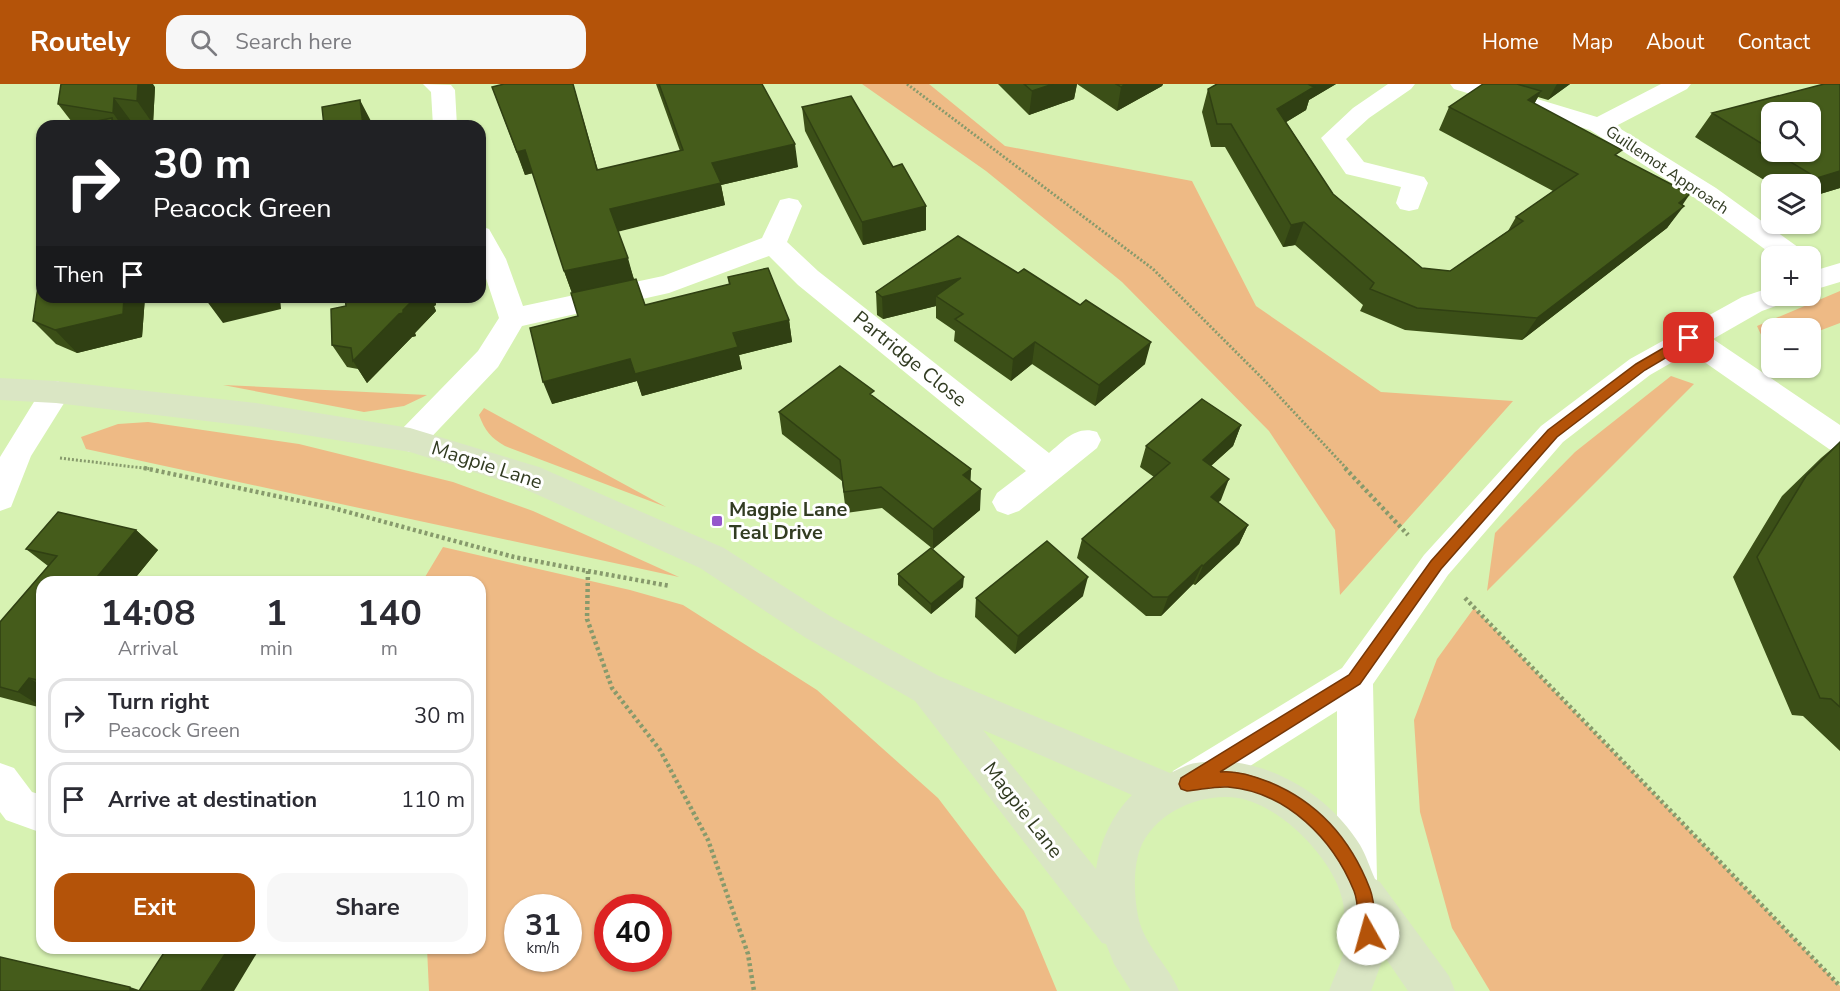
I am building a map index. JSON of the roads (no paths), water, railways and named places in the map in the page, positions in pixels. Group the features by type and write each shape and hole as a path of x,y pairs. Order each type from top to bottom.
{"street":[{"path":"444,120 439,87 468,84"},
{"path":"1403,84 1361,113 1333,138 1355,168 1415,183 1409,203"},
{"name":"Guillemot Approach","path":"1462,84 1599,124 1707,194 1778,246"},
{"path":"1599,124 1678,84"},
{"path":"410,440 488,359 513,318 669,284 773,244 789,206"},
{"name":"Partridge Close","path":"773,244 808,278 1049,471"},
{"path":"486,246 493,259 513,318"},
{"path":"1129,959 1113,888 1118,848 1138,814 1177,787 1355,680 1436,565 1552,434 1640,367 1689,338 1761,301"},
{"path":"1689,338 1840,441"},
{"name":"Magpie Lane","path":"0,389 56,392 256,415 410,440 528,476 712,558 818,627 926,688 1177,787"},
{"path":"0,498 17,453 56,392"},
{"path":"1008,502 1086,440"},
{"path":"1350,991 1360,975 1368,934 1360,886 1355,680"},
{"name":"Magpie Lane","path":"926,688 1129,959 1158,991"},
{"path":"1177,787 1227,779 1256,785 1285,797 1320,823 1344,852 1360,886 1434,991"},
{"path":"0,781 20,807 36,812"}],"place":[{"name":"Magpie Lane Teal Drive","path":"717,521"}]}
